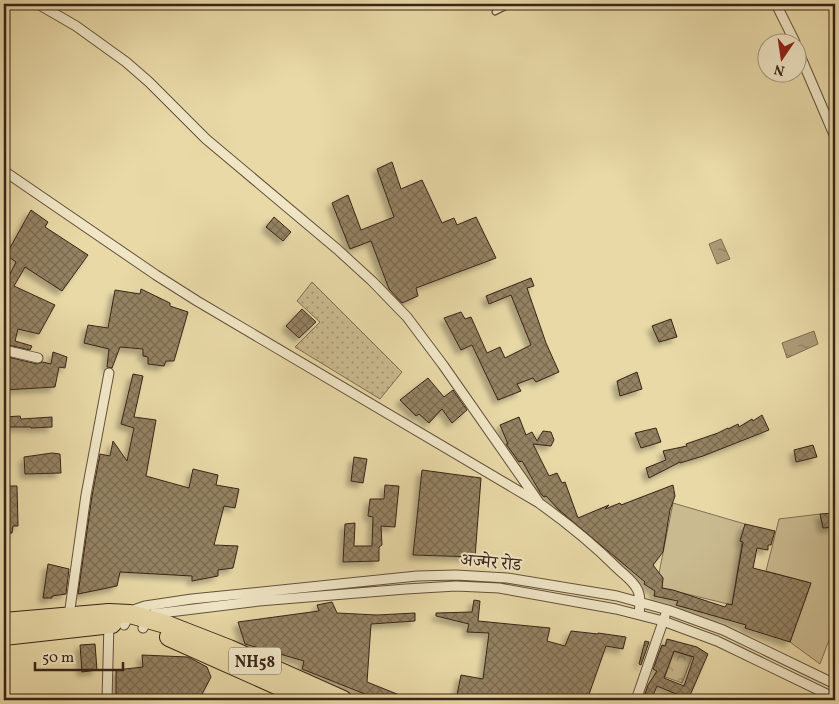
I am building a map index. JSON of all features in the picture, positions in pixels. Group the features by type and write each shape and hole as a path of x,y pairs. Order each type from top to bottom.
{"highway":[{"name":"NH58","path":"4,622 69,616 118,619 145,623 229,650 343,700"},
{"name":"NH58","path":"4,636 118,619"},
{"name":"NH58","path":"145,623 158,633 310,700"}],"street":[{"path":"38,4 76,26 126,62 149,82 206,139 337,249 372,282 407,317 539,503"},
{"path":"776,4 790,32"},
{"path":"806,68 835,137"},
{"path":"4,171 197,301 539,503 562,519 634,583 640,602 639,614"},
{"path":"4,350 38,358"},
{"path":"69,616 86,495 109,373"},
{"path":"456,575 456,586"},
{"name":"अज्मेर रोड","path":"118,619 145,606 192,599 417,576 456,575 507,578 640,602 668,610 723,630 835,684"},
{"name":"अज्मेर रोड","path":"145,623 153,614 160,612 259,601 456,586 499,588 555,597 639,614 663,621 717,641 835,698"},
{"path":"636,700 668,610"},
{"path":"107,700 118,619"}],"lane":[{"path":"495,12 511,4"}],"green space":[{"path":"312,282 402,372 380,399 295,347 320,322 297,301"},
{"path":"673,503 745,524 732,605 662,588 663,578 659,573"},
{"path":"820,514 823,527 835,526 832,546 835,551 835,624 820,664 790,642 811,583 766,571 779,519"},
{"path":"674,651 692,657 682,683 665,677"}],"water":[{"path":"721,239 730,259 717,264 709,244"},
{"path":"814,331 818,344 787,358 782,343"}],"building":[{"path":"392,162 401,189 422,180 442,223 454,218 457,225 476,217 496,258 416,288 418,296 402,303 389,289 371,241 350,249 332,203 348,195 361,230 394,217 377,169"},
{"path":"31,210 48,222 45,227 88,255 62,291 25,267 14,286 55,305 39,334 18,329 15,341 32,346 30,350 4,344 4,281 6,282 16,262 6,255"},
{"path":"274,217 291,232 283,241 266,227"},
{"path":"531,278 534,286 527,288 546,343 559,372 536,382 533,378 517,384 521,391 498,400 472,345 461,350 444,318 461,312 465,319 471,317 487,353 500,347 505,358 531,345 511,295 489,304 486,296"},
{"path":"141,289 170,303 170,306 188,312 174,361 166,361 164,366 148,364 148,357 143,356 143,349 120,347 112,368 107,367 109,349 84,343 88,325 108,328 115,290 140,294"},
{"path":"302,309 316,322 299,338 286,326"},
{"path":"671,319 677,337 659,342 652,326"},
{"path":"53,352 67,357 65,368 59,367 55,387 4,390 4,356 37,364 43,362 51,364"},
{"path":"637,372 642,389 620,396 617,381"},
{"path":"133,374 143,376 134,417 156,420 146,476 189,488 193,469 218,475 216,485 239,489 235,508 224,506 214,545 238,546 233,568 218,570 218,576 192,581 192,576 120,572 117,586 78,594 100,454 110,456 113,441 127,461 134,428 121,424"},
{"path":"428,378 444,397 453,390 467,410 452,423 442,409 429,423 419,414 416,416 400,400"},
{"path":"762,415 769,430 703,456 680,462 649,478 646,468 666,460 663,451 687,446 686,444 738,424 739,427"},
{"path":"20,416 21,419 52,417 52,427 4,427 4,417"},
{"path":"519,417 526,435 532,432 537,441 543,431 551,432 554,440 551,446 533,444 549,476 557,473 562,483 565,482 578,518 609,505 605,509 620,503 621,505 673,485 675,496 670,510 663,552 653,565 663,578 662,588 725,607 727,604 732,605 743,542 740,541 745,524 775,531 771,545 768,545 768,550 757,548 753,568 811,583 790,642 745,628 746,625 676,605 678,601 654,596 655,591 644,584 645,582 559,510 546,496 544,497 541,494 522,461 519,462 506,444 508,444 500,425"},
{"path":"656,428 661,442 641,448 635,433"},
{"path":"813,445 817,457 796,462 794,450"},
{"path":"52,453 60,454 61,473 25,474 24,457"},
{"path":"354,457 367,459 363,483 351,481"},
{"path":"422,470 481,478 475,557 413,555"},
{"path":"385,485 399,486 395,527 381,526 382,545 379,547 379,561 343,562 345,524 355,523 354,546 372,546 373,517 368,516 370,499 384,499"},
{"path":"4,486 17,486 18,526 13,526 12,533 4,533"},
{"path":"835,513 835,527 823,528 820,514"},
{"path":"48,564 69,569 66,594 52,596 52,598 43,598"},
{"path":"474,600 480,601 478,621 550,628 547,641 565,646 571,631 626,637 623,649 606,646 587,700 456,700 461,675 483,679 489,633 467,632 469,624 436,616 436,613 472,612"},
{"path":"332,602 337,613 377,615 415,613 415,621 371,624 367,682 412,700 380,700 302,669 304,661 245,644 238,622 319,611 317,605"},
{"path":"667,639 697,647 708,654 688,700 679,700 681,696 657,686 651,700 643,700 648,685 657,671 653,669 662,645 665,646","holes":["674,651 694,657 684,686 664,678"]},
{"path":"645,641 649,642 641,665 639,664"},
{"path":"95,644 97,670 82,672 80,645"},
{"path":"142,655 188,657 207,667 211,677 199,700 128,700 128,696 116,697 116,670 143,667"}]}
